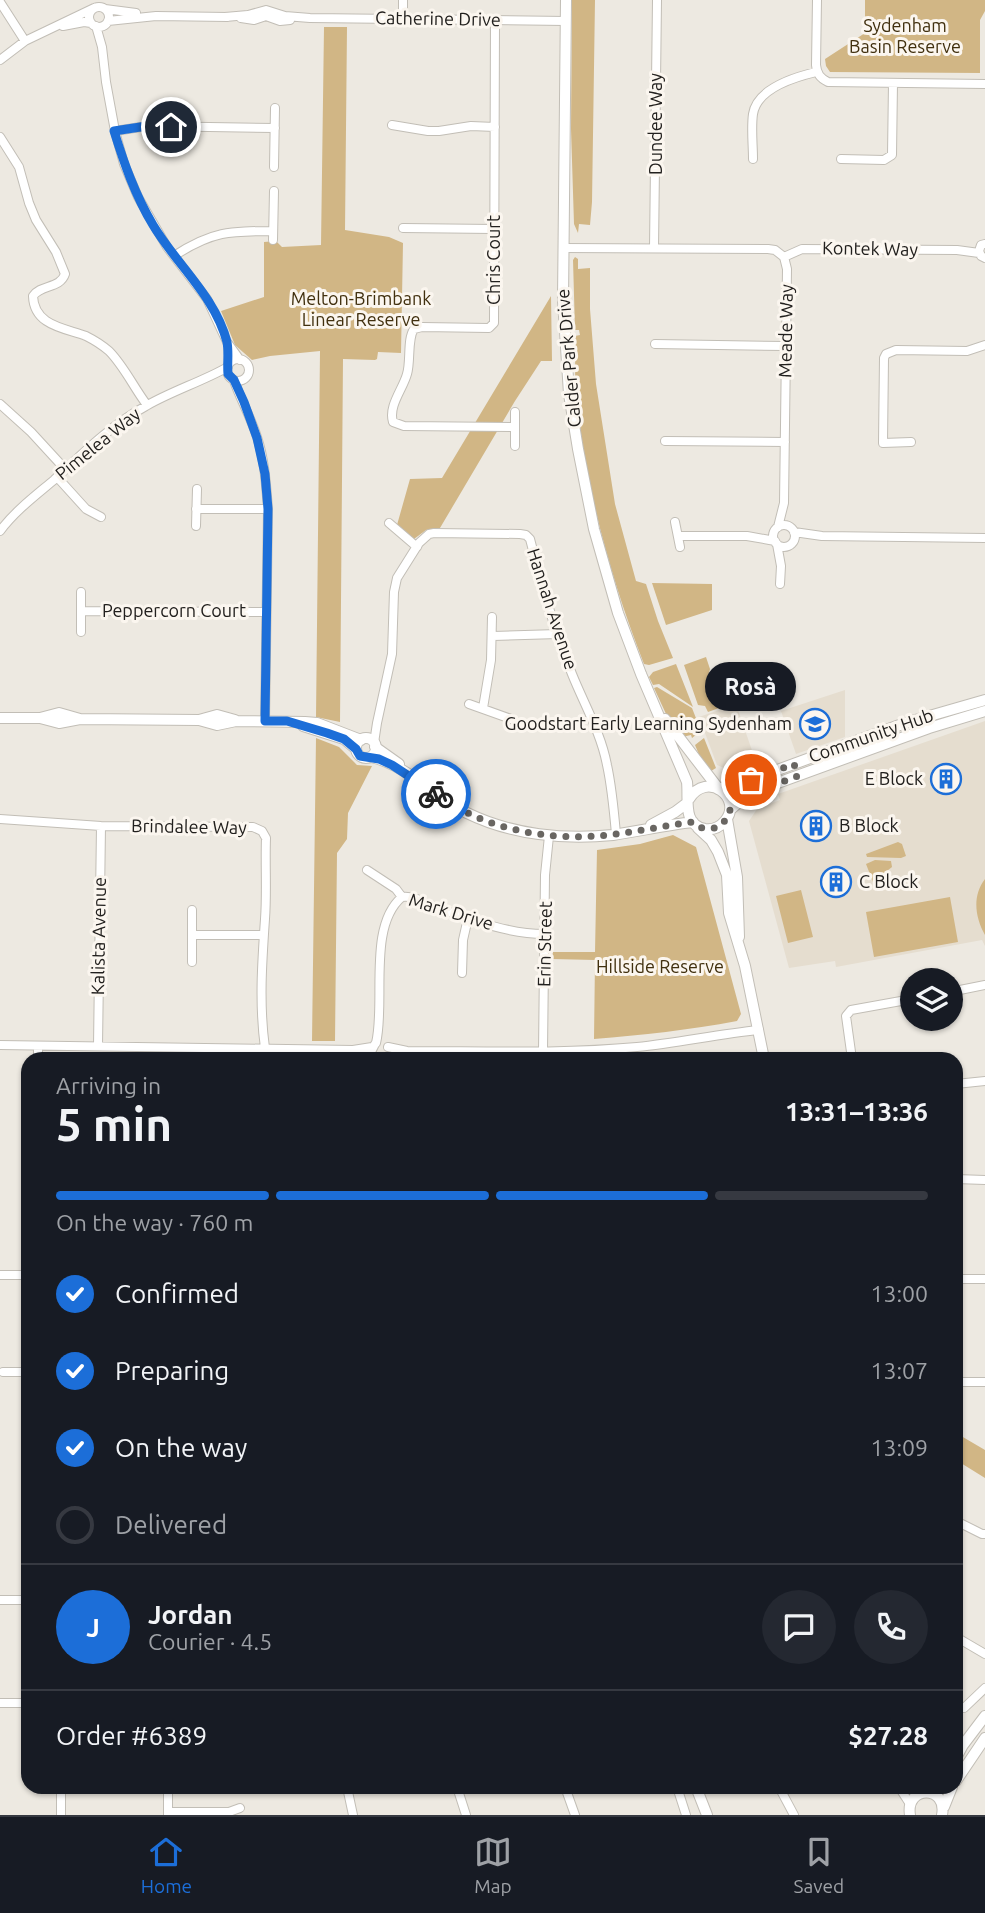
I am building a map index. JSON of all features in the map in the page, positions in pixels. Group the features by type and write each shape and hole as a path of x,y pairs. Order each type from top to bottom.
{"street":[{"path":"265,0 266,13"},
{"path":"403,0 403,19"},
{"name":"Calder Park Drive","path":"566,0 564,333 571,403 596,539 618,613 687,782 688,801"},
{"name":"Dundee Way","path":"654,248 657,0"},
{"path":"817,0 816,72 822,79 828,82 985,84"},
{"path":"0,2 25,41"},
{"name":"Catherine Drive","path":"0,60 25,41 100,6 156,16 254,20 266,13 280,21 310,18 566,20"},
{"path":"94,8 89,16 100,24"},
{"path":"105,9 109,14 100,24 106,82 114,131 124,164 154,226 207,299 227,342 248,367 248,374 244,379 244,402"},
{"name":"Catherine Drive","path":"47,31 67,25 100,24 156,16"},
{"name":"Chris Court","path":"495,20 494,323 489,328 414,329 410,335 409,369 393,408 392,418 398,425 404,426 514,427"},
{"path":"753,159 753,111 762,96 773,88 816,72"},
{"path":"841,159 884,160 892,155 893,83"},
{"path":"274,167 275,108"},
{"path":"392,125 428,131 471,126 495,127"},
{"path":"114,131 147,126 275,128"},
{"path":"0,137 19,167 32,212 56,252 65,274 58,284 37,291 33,296 34,305 52,326 88,337 108,350 145,406"},
{"path":"273,240 274,191"},
{"path":"402,228 494,229"},
{"path":"174,256 209,236 228,232 273,230"},
{"path":"563,248 768,249 775,250 784,257"},
{"name":"Kontek Way","path":"784,257 802,249 983,251"},
{"name":"Meade Way","path":"784,257 787,269 784,502 792,536"},
{"path":"227,342 228,366 244,402 262,456 265,474 268,509 265,721"},
{"path":"655,344 786,346"},
{"path":"911,442 883,443 886,354 896,350 967,351 985,345"},
{"path":"228,366 234,360 240,360"},
{"name":"Pimelea Way","path":"0,531 16,513 110,430 145,406 228,366"},
{"name":"Pimelea Way","path":"209,377 232,379"},
{"path":"232,379 244,379"},
{"path":"0,404 31,432 65,469"},
{"path":"515,412 515,446"},
{"path":"665,442 785,442"},
{"path":"57,477 86,509 101,517"},
{"path":"196,526 197,489"},
{"name":"Meade Way","path":"781,566 776,529 784,502"},
{"path":"196,509 268,509"},
{"path":"675,522 680,547"},
{"path":"368,746 377,723 392,654 397,578 417,547 388,523"},
{"path":"747,536 785,525 792,536"},
{"name":"Hannah Avenue","path":"417,547 429,534 434,533 520,534 530,539 571,673 607,763 619,834"},
{"path":"678,536 747,536 776,542 783,547 792,536"},
{"path":"792,536 984,538"},
{"path":"780,584 781,566 792,536"},
{"name":"Peppercorn Court","path":"81,592 81,632"},
{"name":"Peppercorn Court","path":"81,611 266,612"},
{"path":"483,708 493,636 492,617"},
{"path":"493,636 558,634"},
{"name":"Community Hub","path":"718,788 742,783 925,716 985,700"},
{"path":"469,704 511,719"},
{"name":"Calder Park Drive","path":"654,705 718,788"},
{"name":"Community Hub","path":"728,815 752,793 929,728 985,711"},
{"path":"0,718 40,719 59,723 80,719 198,720 216,725 236,720 287,721 368,746 392,765 469,814 498,825 549,836 619,834 694,824 709,829 716,828 728,815"},
{"path":"862,739 866,751"},
{"path":"794,764 798,776"},
{"path":"644,829 675,812 698,789 718,788 727,797 737,877 739,943"},
{"path":"688,801 688,813 694,824 711,840 727,875 729,913 739,943 763,1052"},
{"name":"Brindalee Way","path":"0,820 101,826 259,828 266,838 261,1052"},
{"name":"Kalista Avenue","path":"98,1046 101,826"},
{"name":"Erin Street","path":"544,1052 545,875 549,836"},
{"name":"Mark Drive","path":"367,870 396,889 402,897 409,896 435,908 524,934 544,934"},
{"path":"380,1051 382,938 390,915 402,897"},
{"path":"192,910 192,962"},
{"path":"462,973 463,940 468,918"},
{"path":"192,935 263,935"},
{"path":"963,989 985,985"},
{"path":"851,1052 846,1016 851,1010 900,1001"},
{"path":"599,1052 679,1042 758,1027"},
{"path":"0,1045 98,1046 149,1051 261,1048 544,1052"},
{"path":"38,1046 38,1052"},
{"path":"963,1083 985,1081"},
{"path":"963,1179 985,1180"},
{"path":"0,1275 21,1275"},
{"path":"963,1279 985,1279"},
{"path":"3,1372 21,1372"},
{"path":"963,1382 985,1382"},
{"path":"963,1524 985,1534"},
{"path":"0,1600 21,1600"},
{"path":"963,1641 985,1654"},
{"path":"964,1708 985,1688"},
{"path":"0,1703 21,1703"},
{"path":"963,1745 985,1716"},
{"path":"963,1771 985,1738"},
{"path":"61,1794 61,1815"},
{"path":"168,1794 168,1813 229,1812 240,1808"},
{"path":"348,1794 353,1815"},
{"path":"459,1794 466,1815"},
{"path":"568,1794 575,1815"},
{"path":"679,1794 686,1815"},
{"path":"699,1794 707,1813"},
{"path":"782,1794 793,1815"},
{"path":"909,1810 916,1796 920,1794"},
{"path":"934,1794 939,1798 944,1812"},
{"path":"944,1812 950,1794"}],"shaded area":[{"name":"Goodstart Early Learning Sydenham","path":"845,690 845,737 796,754 781,711"},
{"path":"736,704 758,768 740,775 717,765 699,717"},
{"path":"985,721 985,946 982,940 836,967 835,961 789,968 749,821 757,809 780,800 778,794"}],"green space":[{"path":"572,0 595,0 592,202 590,225 579,224 578,233 574,224 571,129"},
{"name":"Sydenham Basin Reserve","path":"865,0 985,0 985,11 980,20 980,73 830,72 825,59 865,33"},
{"name":"Melton-Brimbank Linear Reserve","path":"324,27 347,27 345,230 389,237 403,243 401,353 378,352 375,360 343,359 340,722 316,717 320,351 252,360 235,345 221,311 264,297 264,242 276,241 282,247 321,245"},
{"path":"575,257 578,259 578,269 590,268 590,309 596,384 615,504 636,581 646,584 673,658 649,665 644,664 620,598 600,529 585,460 575,383 575,336 580,335 579,330 575,330"},
{"path":"551,296 552,361 541,361 440,528 426,530 414,539 397,525 410,479 442,478"},
{"path":"652,583 712,584 712,610 666,625"},
{"path":"706,657 710,669 708,676 719,708 708,712 705,706 698,705 684,665"},
{"path":"676,664 693,707 659,684 653,685 649,677 653,672"},
{"path":"657,687 692,708 701,731 692,738 691,735 682,737 667,716 654,688"},
{"path":"316,738 339,747 357,765 372,766 348,813 347,839 337,853 335,1041 312,1041"},
{"path":"704,738 716,768 711,771 695,745"},
{"name":"Hillside Reserve","path":"673,835 696,847 741,1014 737,1021 594,1039 595,960 552,959 553,952 595,952 597,850 640,844"},
{"path":"898,842 902,844 906,856 867,857 866,854"},
{"path":"875,860 891,861 892,867 873,882 866,864"},
{"path":"985,879 985,935 976,907 978,892"},
{"path":"801,890 813,937 788,943 776,896"},
{"path":"950,897 958,942 874,957 866,912"},
{"path":"963,1437 985,1450 985,1478 963,1464"}],"way so far":[{"path":"436,794 469,814 498,825 549,836 593,836 693,822 702,828 716,828 722,825 730,810 739,801 752,793 798,776 794,764 751,780"}],"place":[{"name":"Goodstart Early Learning Sydenham","path":"815,724"},
{"name":"E Block","path":"946,779"},
{"name":"Rosà","path":"751,780"},
{"name":"B Block","path":"816,826"},
{"name":"C Block","path":"836,882"}],"route":[{"path":"171,127 147,126 114,131 138,197 167,247 207,299 220,324 227,342 228,374 234,380 244,402 262,456 268,509 265,721 287,721 344,739 360,756 379,759 392,765 436,794"}]}
